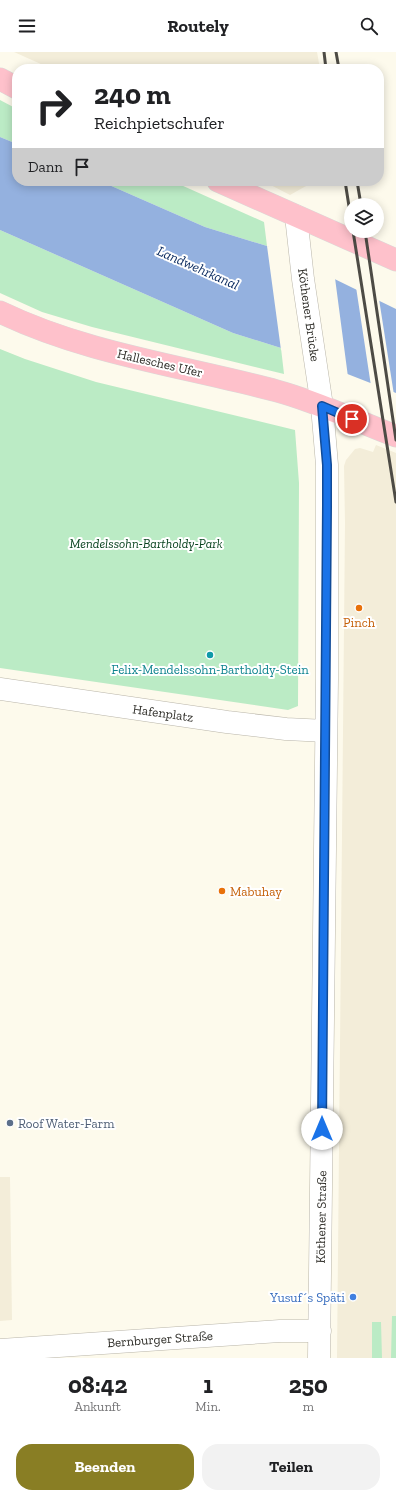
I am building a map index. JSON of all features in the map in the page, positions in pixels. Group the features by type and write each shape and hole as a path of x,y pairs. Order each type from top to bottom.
{"main road":[{"path":"0,79 12,85"},
{"path":"229,186 396,260"},
{"name":"Hallesches Ufer","path":"0,312 72,340 279,392 322,406 396,436"}],"street":[{"name":"Köthener Brücke","path":"296,216 299,250 318,381"},
{"name":"Köthener Straße","path":"318,381 322,406 327,491 326,731 319,1358"},
{"name":"Hafenplatz","path":"0,689 234,723 286,729 326,731"},
{"name":"Bernburger Straße","path":"0,1350 280,1331 320,1330"}],"shaded area":[{"path":"14,52 317,52 319,64 41,64"},
{"path":"273,186 306,186 290,195"},
{"path":"376,445 396,453 396,1358 337,1358 345,523 344,466 346,460 355,449 360,448 373,452"},
{"path":"0,1177 10,1177 12,1320 0,1321"}],"green space":[{"path":"0,100 12,106 12,142 0,137"},
{"path":"111,186 183,186 264,222 267,246 205,227"},
{"path":"0,230 233,333 281,348 284,374 92,327 42,312 0,293"},
{"name":"Mendelssohn-Bartholdy-Park","path":"0,349 25,359 96,382 295,430 299,483 298,706 288,710 0,668"},
{"path":"392,1316 396,1316 396,1358 391,1358"},
{"path":"372,1322 381,1322 382,1358 372,1358"}],"water":[{"name":"Landwehrkanal","path":"0,137 12,142 12,186 111,186 205,227 267,246 396,309 396,393 281,348 233,333 0,230"}],"pier":[{"path":"267,246 273,247 335,278 348,377 281,350"},
{"path":"356,287 379,299 394,395 371,386"}],"railway":[{"path":"324,52 325,64"},
{"path":"336,52 338,64"},
{"path":"346,186 348,198"},
{"path":"358,186 360,198"},
{"path":"354,238 396,502"},
{"path":"366,238 396,440"}],"place":[{"name":"Pinch","path":"359,608"},
{"name":"Felix-Mendelssohn-Bartholdy-Stein","path":"210,655"},
{"name":"Mabuhay","path":"222,891"},
{"name":"Roof Water-Farm","path":"10,1123"},
{"name":"Yusuf´s Späti","path":"353,1297"}],"route":[{"path":"322,1129 327,679 327,465 322,406 352,419"}]}
